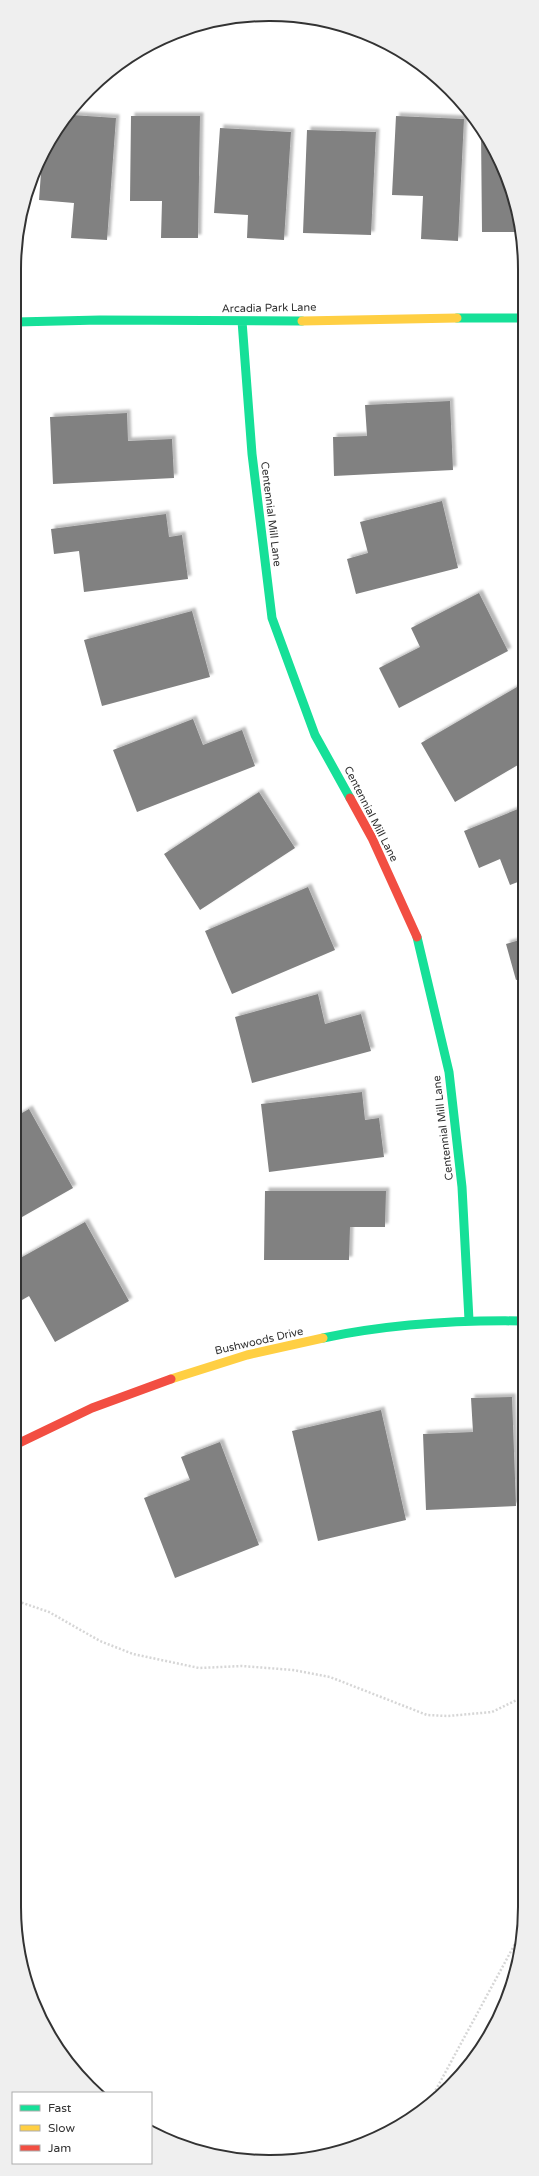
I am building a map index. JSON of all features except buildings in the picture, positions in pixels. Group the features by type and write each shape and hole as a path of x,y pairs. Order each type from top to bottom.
{"street":[{"name":"Arcadia Park Lane","path":"21,322 53,320 242,321 460,317 518,318"},
{"name":"Centennial Mill Lane","path":"242,321 252,454 272,618 315,735 372,838 420,943 449,1072 462,1187 469,1320"},
{"name":"Bushwoods Drive","path":"21,1442 117,1397 223,1361 266,1350 382,1328 469,1320 518,1321"}],"path":[{"path":"21,1602 49,1612 100,1641 133,1654 199,1668 242,1666 293,1670 330,1677 427,1716 448,1716 492,1712 518,1699"},
{"path":"435,2091 515,1943"}],"traffic: fast":[{"path":"457,318 518,318"},
{"path":"21,322 100,320 302,321"},
{"path":"242,321 252,454 272,618 315,735 350,798"},
{"path":"417,937 449,1072 462,1187 469,1320"},
{"path":"323,1338 398,1326 448,1322 518,1321"}],"traffic: slow":[{"path":"302,321 457,318"},
{"path":"171,1379 247,1355 323,1338"}],"traffic: jam":[{"path":"350,798 372,838 417,937"},
{"path":"21,1442 92,1408 171,1379"}]}
